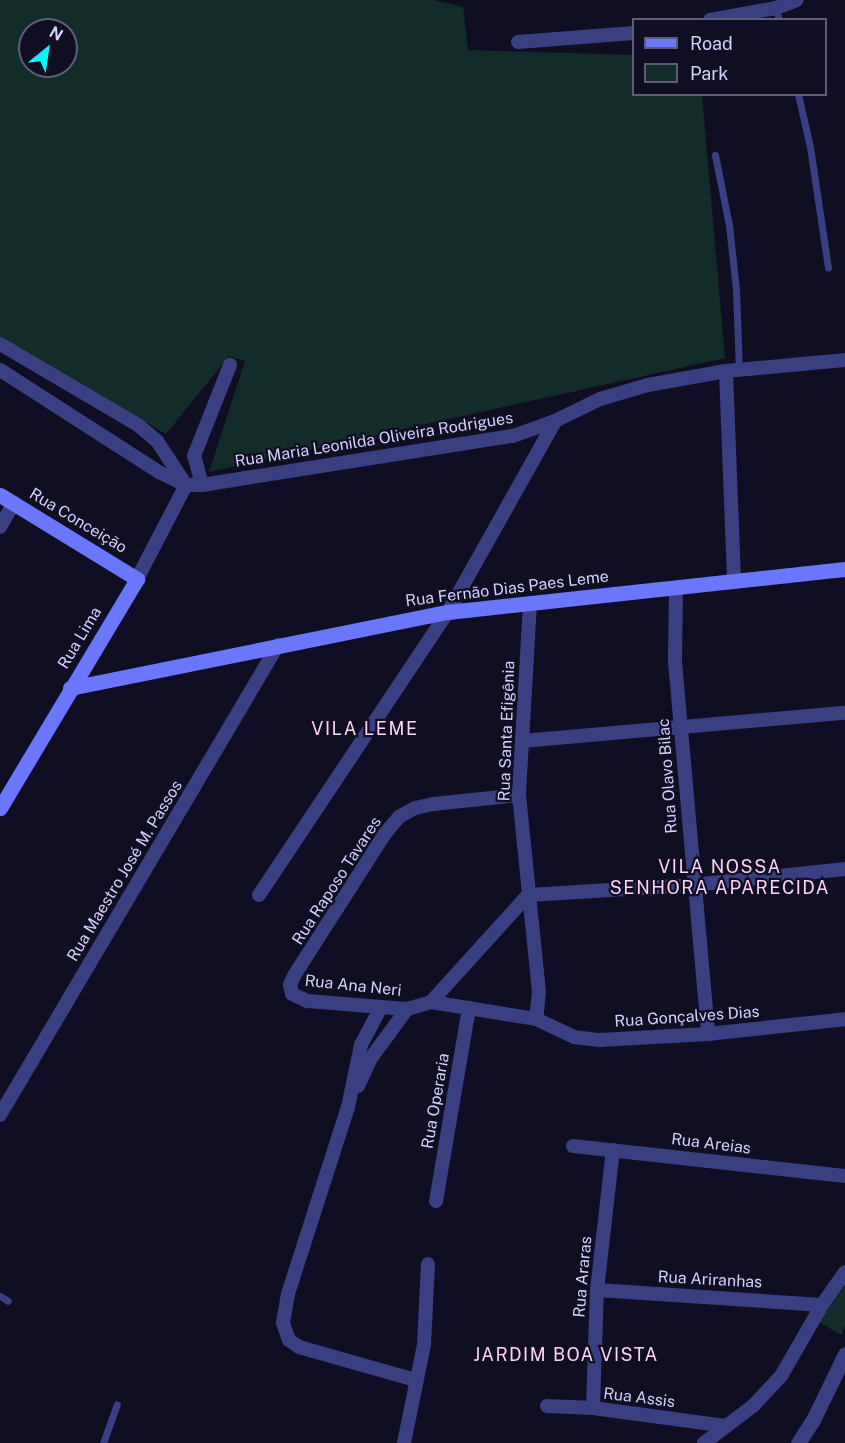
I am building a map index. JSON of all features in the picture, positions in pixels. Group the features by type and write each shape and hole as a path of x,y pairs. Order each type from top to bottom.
{"main road":[{"name":"Rua Conceição","path":"0,495 137,579"},
{"name":"Rua Fernão Dias Paes Leme","path":"70,688 448,612 845,569"},
{"name":"Rua Lima","path":"0,808 137,579"}],"street":[{"path":"733,18 778,14 797,0"},
{"path":"518,42 632,33"},
{"path":"0,344 138,425 157,441 186,485"},
{"name":"Rua Maria Leonilda Oliveira Rodrigues","path":"186,485 202,485 513,436 555,421 600,399 639,388 733,370 845,360"},
{"path":"202,485 194,456 230,365"},
{"path":"0,370 159,472 186,485"},
{"path":"733,370 734,581"},
{"path":"259,895 448,612 555,421"},
{"name":"Rua Lima","path":"137,579 186,485"},
{"path":"0,526 14,503"},
{"name":"Rua Olavo Bilac","path":"675,588 675,662 708,1034"},
{"name":"Rua Santa Efigênia","path":"530,603 519,795 539,992 536,1019"},
{"name":"Rua Maestro José M. Passos","path":"0,1115 278,645"},
{"path":"522,741 845,713"},
{"name":"Rua Raposo Tavares","path":"294,976 384,835 399,817 415,808 433,804 519,795"},
{"path":"431,1002 528,895 693,885 845,869"},
{"name":"Rua Ana Neri","path":"294,976 290,985 292,994 298,999 407,1009 431,1002 536,1019"},
{"path":"381,1007 361,1045 348,1107 288,1294 283,1323 289,1340 299,1347 416,1380"},
{"name":"Rua Operaria","path":"436,1201 469,1008"},
{"path":"348,1107 371,1058 407,1009"},
{"name":"Rua Gonçalves Dias","path":"536,1019 574,1037 600,1040 708,1034 845,1019"},
{"name":"Rua Areias","path":"573,1146 845,1176"},
{"name":"Rua Araras","path":"593,1408 597,1290 613,1150"},
{"path":"404,1443 424,1345 429,1264"},
{"path":"704,1443 753,1406 781,1376 822,1305 845,1272"},
{"name":"Rua Ariranhas","path":"597,1290 822,1305"},
{"path":"798,1443 813,1420 845,1354"},
{"name":"Rua Assis","path":"547,1407 593,1408 727,1426"}],"lane":[{"path":"798,96 810,147 828,268"},
{"path":"715,155 729,225 736,289 733,370"},
{"path":"0,1296 8,1301"},
{"path":"103,1443 117,1404"}],"green space":[{"path":"0,0 434,0 463,7 468,50 632,55 632,96 702,96 725,358 209,472 245,361 229,356 166,434 0,337"},
{"path":"845,1285 845,1326 841,1335 819,1322"}],"district":[{"name":"VILA LEME","path":"365,729"},
{"name":"VILA NOSSA SENHORA APARECIDA","path":"720,878"},
{"name":"JARDIM BOA VISTA","path":"566,1355"}]}
